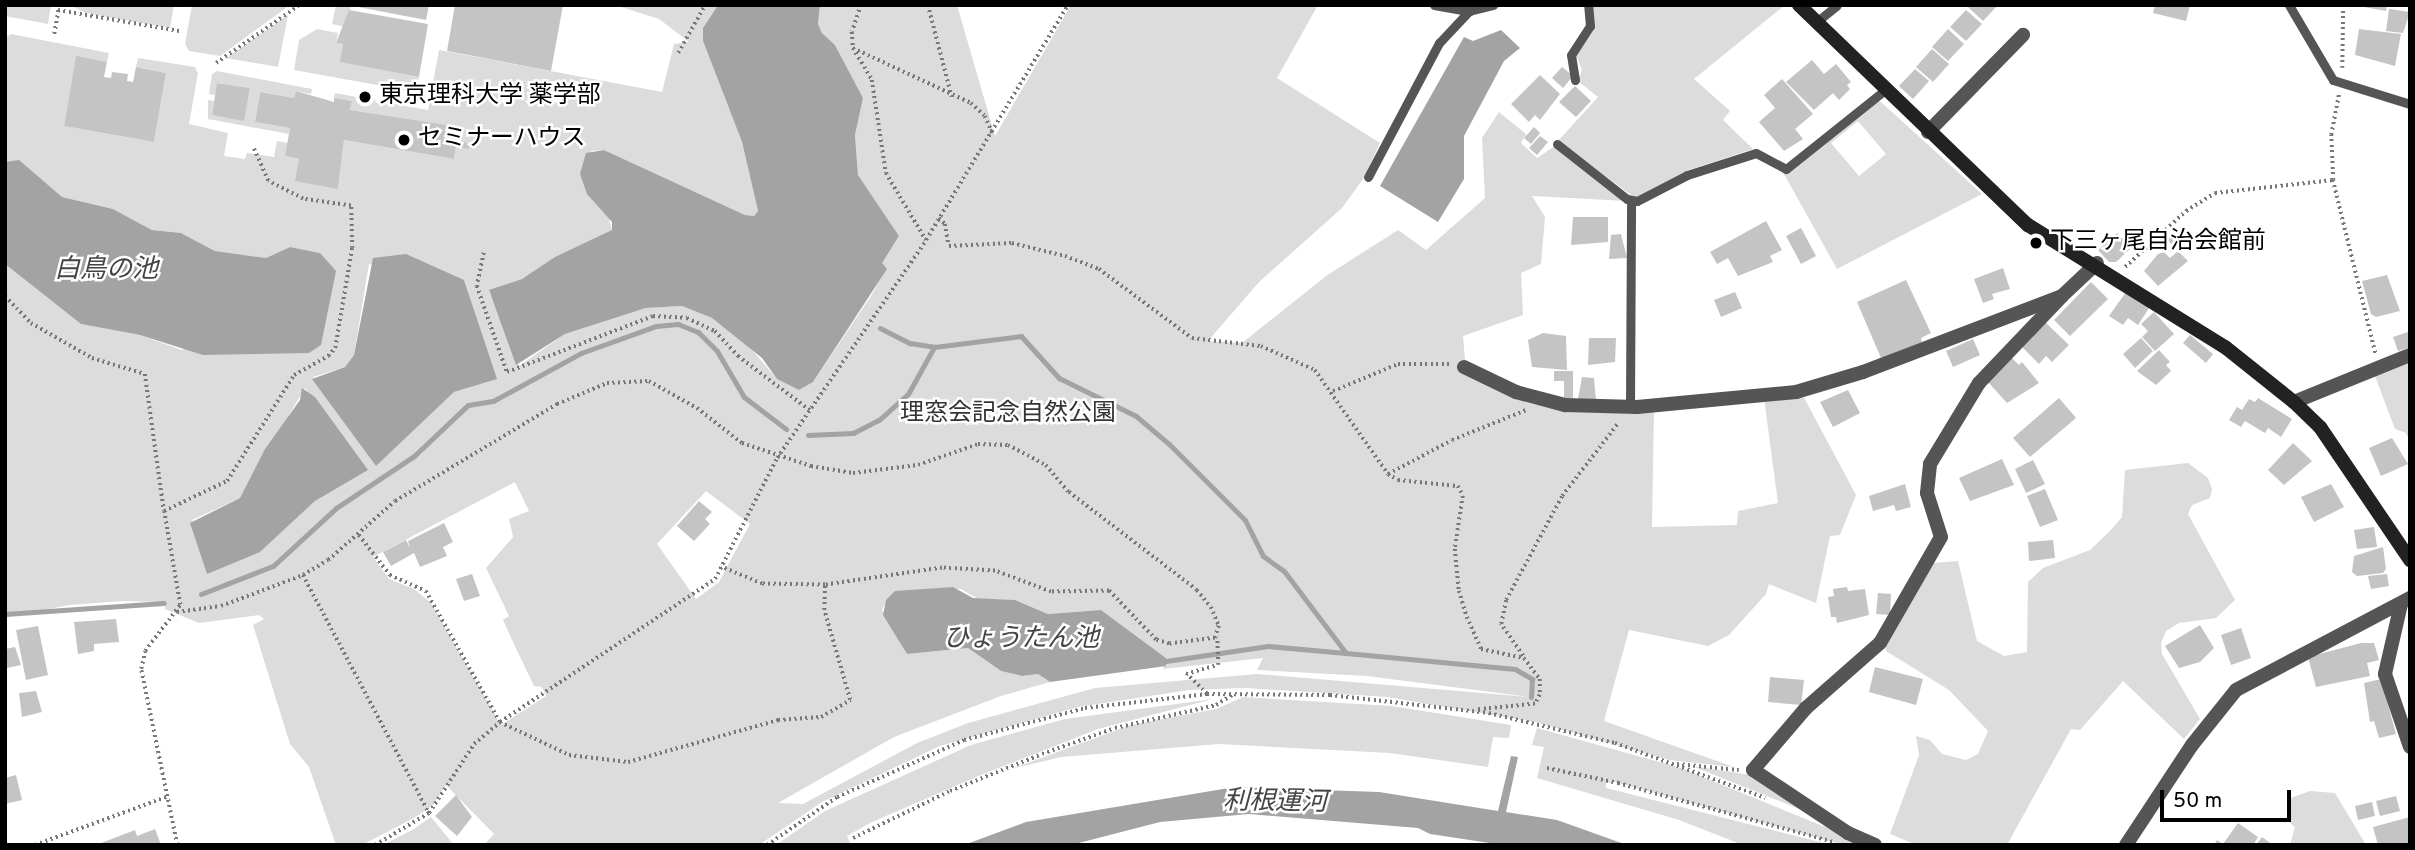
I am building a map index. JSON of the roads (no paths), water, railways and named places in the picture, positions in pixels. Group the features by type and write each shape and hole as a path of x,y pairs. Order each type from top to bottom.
{"street":[{"path":"1799,5 1928,132 2028,225 2056,245 2097,263 2225,347 2294,402 2320,427 2410,560"},
{"path":"1928,132 2023,35"},
{"path":"1875,845 1848,833 1753,770 1806,708 1880,643 1941,537 1927,493 1930,464 1979,383 2097,263"},
{"path":"1464,367 1552,403 1630,407 1796,392 1863,372 2062,296"},
{"path":"2294,402 2378,365 2410,355"},
{"path":"2405,601 2385,674 2410,747"},
{"path":"2126,845 2204,727 2236,690 2405,601"}],"lane":[{"path":"1434,5 1469,10 1493,5"},
{"path":"1575,80 1571,55 1590,26 1587,5"},
{"path":"1815,23 1837,5"},
{"path":"2289,5 2333,80 2410,104"},
{"path":"1368,177 1440,43 1469,10"},
{"path":"1631,200 1687,175 1756,153 1786,169 1885,90"},
{"path":"1557,144 1631,200"},
{"path":"1630,407 1631,200"}],"water":[{"path":"718,5 820,5 818,24 822,33 835,45 863,98 855,135 858,175 899,236 882,263 887,269 813,382 799,390 777,379 762,358 712,318 682,306 646,308 565,334 516,365 489,290 522,279 555,257 612,230 612,222 587,194 580,174 586,153 604,150 745,215 754,216 758,211 742,142 703,41 703,28"},
{"path":"1501,30 1520,48 1504,61 1464,136 1464,179 1438,222 1380,186 1464,37 1473,41"},
{"name":"白鳥の池","path":"19,160 62,197 113,209 152,230 181,233 215,251 266,258 290,247 320,253 336,271 321,345 309,353 203,355 140,335 81,324 5,264 5,162"},
{"path":"406,254 464,280 497,379 454,392 376,466 312,379 345,367 354,355 373,258"},
{"path":"302,388 315,397 368,470 315,501 260,552 207,574 190,523 240,498 265,449 300,400"},
{"name":"ひょうたん池","path":"953,587 973,598 1015,600 1048,614 1101,610 1166,658 1166,666 1050,682 1038,674 1022,676 1001,671 968,648 907,654 883,615 886,600 895,591"},
{"name":"利根運河","path":"1511,756 1518,757 1506,812 1557,820 1627,845 1503,845 1430,834 1418,828 1249,814 1160,822 1071,845 964,845 1026,822 1235,787 1379,792 1498,811"}],"waterway":[{"path":"201,594 273,566 336,508 414,456 468,405 493,401 581,353 656,326 678,324 698,332 717,351 744,397 786,429"},
{"path":"880,328 910,343 934,347"},
{"path":"808,435 853,433 879,420 908,394 934,347 1021,336 1059,378 1136,416 1169,444 1245,520 1263,556 1284,571 1346,653 1515,669 1532,679 1531,697"},
{"path":"5,614 164,603"},
{"path":"1166,661 1268,646 1346,653"}],"place":[{"name":"東京理科大学 薬学部","path":"365,97"},
{"name":"セミナーハウス","path":"404,140"},
{"name":"下三ヶ尾自治会館前","path":"2036,243"}],"park label":[{"name":"理窓会記念自然公園","path":"1008,415"}]}
